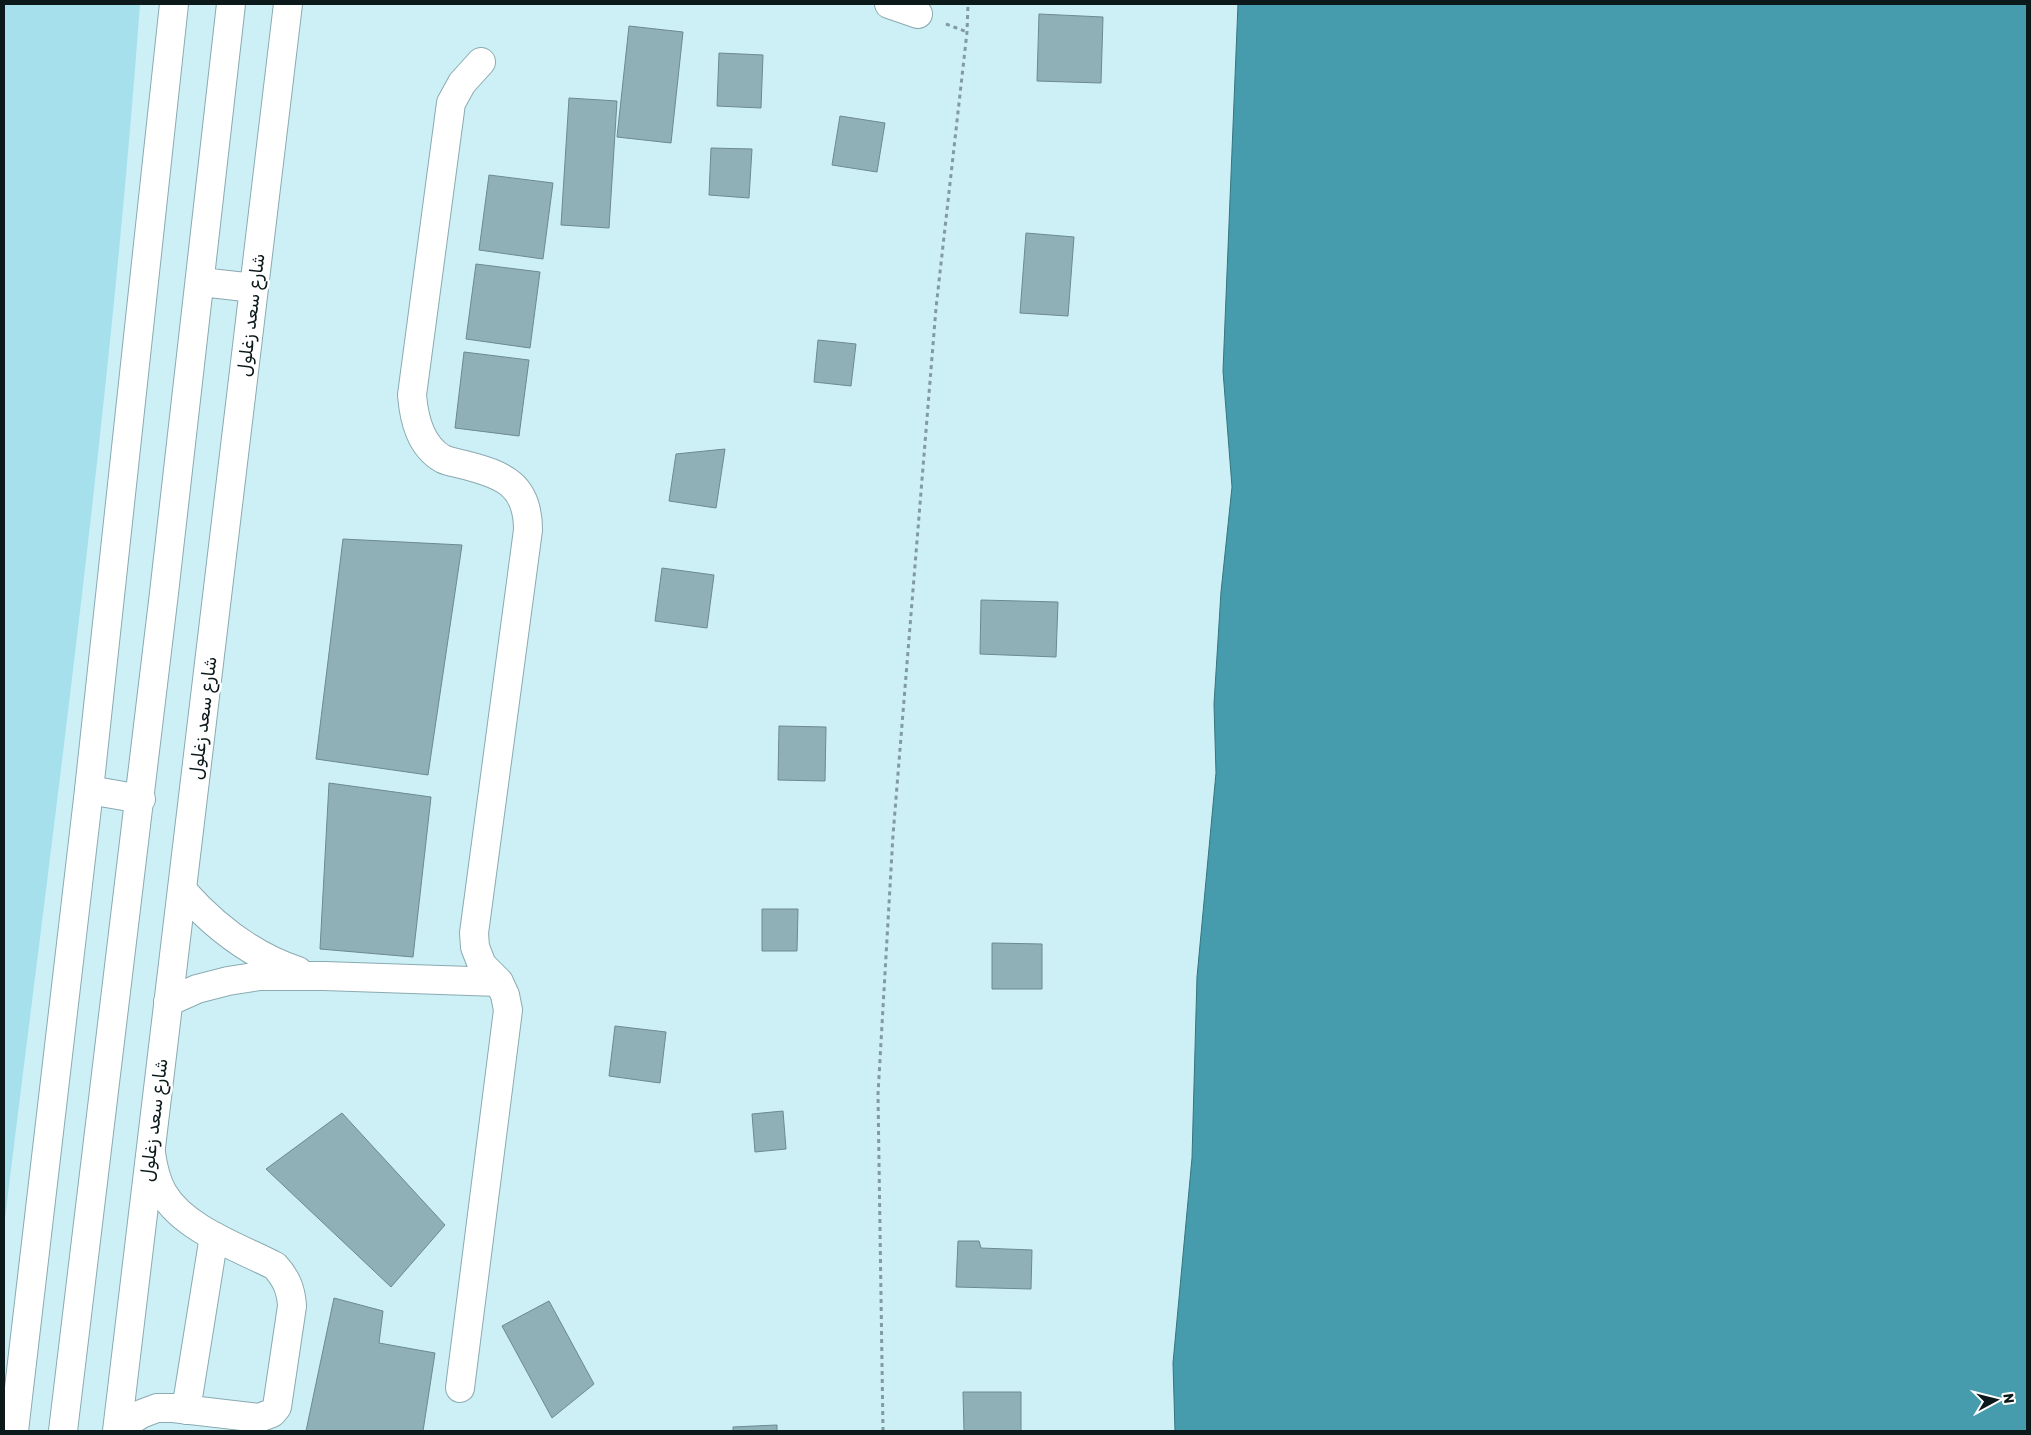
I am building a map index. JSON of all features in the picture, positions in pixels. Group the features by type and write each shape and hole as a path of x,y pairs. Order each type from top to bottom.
{"main road":[{"path":"14,1431 89,790 174,4"},
{"path":"63,1431 201,282 231,4"},
{"name":"شارع سعد زغلول","path":"117,1431 288,4"},
{"path":"889,4 918,14"},
{"path":"460,1388 508,1024 505,995 498,982 482,965 475,947 474,933 528,530 528,516 525,504 518,492 507,480 494,473 443,459 429,446 419,431 413,414 412,395 450,103 462,82 481,62"},
{"path":"201,282 254,288"},
{"path":"89,790 140,799"},
{"path":"183,891 202,912 246,947 270,960 297,971 324,976"},
{"path":"168,1002 197,989 228,981 260,976 324,976 498,982"},
{"path":"121,1431 140,1414 157,1408 259,1418 272,1413 278,1407 292,1306 288,1285 284,1276 275,1266 190,1224 174,1210 162,1193 150,1152"},
{"path":"186,1410 214,1236"}],"path":[{"path":"884,1431 879,1074 893,835 936,308 967,32 968,4"}],"shaded area":[{"path":"4,4 140,4 113,310 80,616 4,1226"},
{"path":"1238,4 2027,4 2027,1431 1175,1431 1173,1363 1192,1158 1197,977 1216,773 1214,704 1221,592 1232,487 1223,371"}],"building":[{"path":"1039,14 1103,17 1101,83 1037,81"},
{"path":"629,26 683,32 671,143 617,137"},
{"path":"719,53 763,55 761,108 717,106"},
{"path":"569,98 617,101 609,228 561,225"},
{"path":"840,116 885,123 877,172 832,165"},
{"path":"711,148 752,149 749,198 709,195"},
{"path":"489,175 553,183 543,259 479,250"},
{"path":"1026,233 1074,237 1068,316 1020,313"},
{"path":"476,264 540,272 530,348 466,339"},
{"path":"818,340 856,344 851,386 814,382"},
{"path":"464,352 529,360 519,436 455,428"},
{"path":"725,449 716,508 669,501 676,454"},
{"path":"343,539 462,545 428,775 316,759"},
{"path":"662,568 714,575 707,628 655,621"},
{"path":"981,600 1058,602 1056,657 980,654"},
{"path":"779,726 826,727 825,781 778,780"},
{"path":"329,783 431,797 413,957 320,949"},
{"path":"762,909 798,909 797,951 762,951"},
{"path":"992,943 1042,944 1042,989 992,989"},
{"path":"615,1026 666,1032 660,1083 609,1076"},
{"path":"783,1111 786,1149 755,1152 752,1114"},
{"path":"342,1113 445,1225 391,1287 266,1169"},
{"path":"958,1241 979,1241 981,1248 1032,1250 1031,1289 956,1287"},
{"path":"334,1298 383,1311 379,1343 435,1353 423,1431 306,1431"},
{"path":"549,1301 594,1384 552,1418 502,1326"},
{"path":"963,1392 1021,1392 1021,1431 964,1431"},
{"path":"777,1425 777,1431 733,1431 733,1427"}]}
